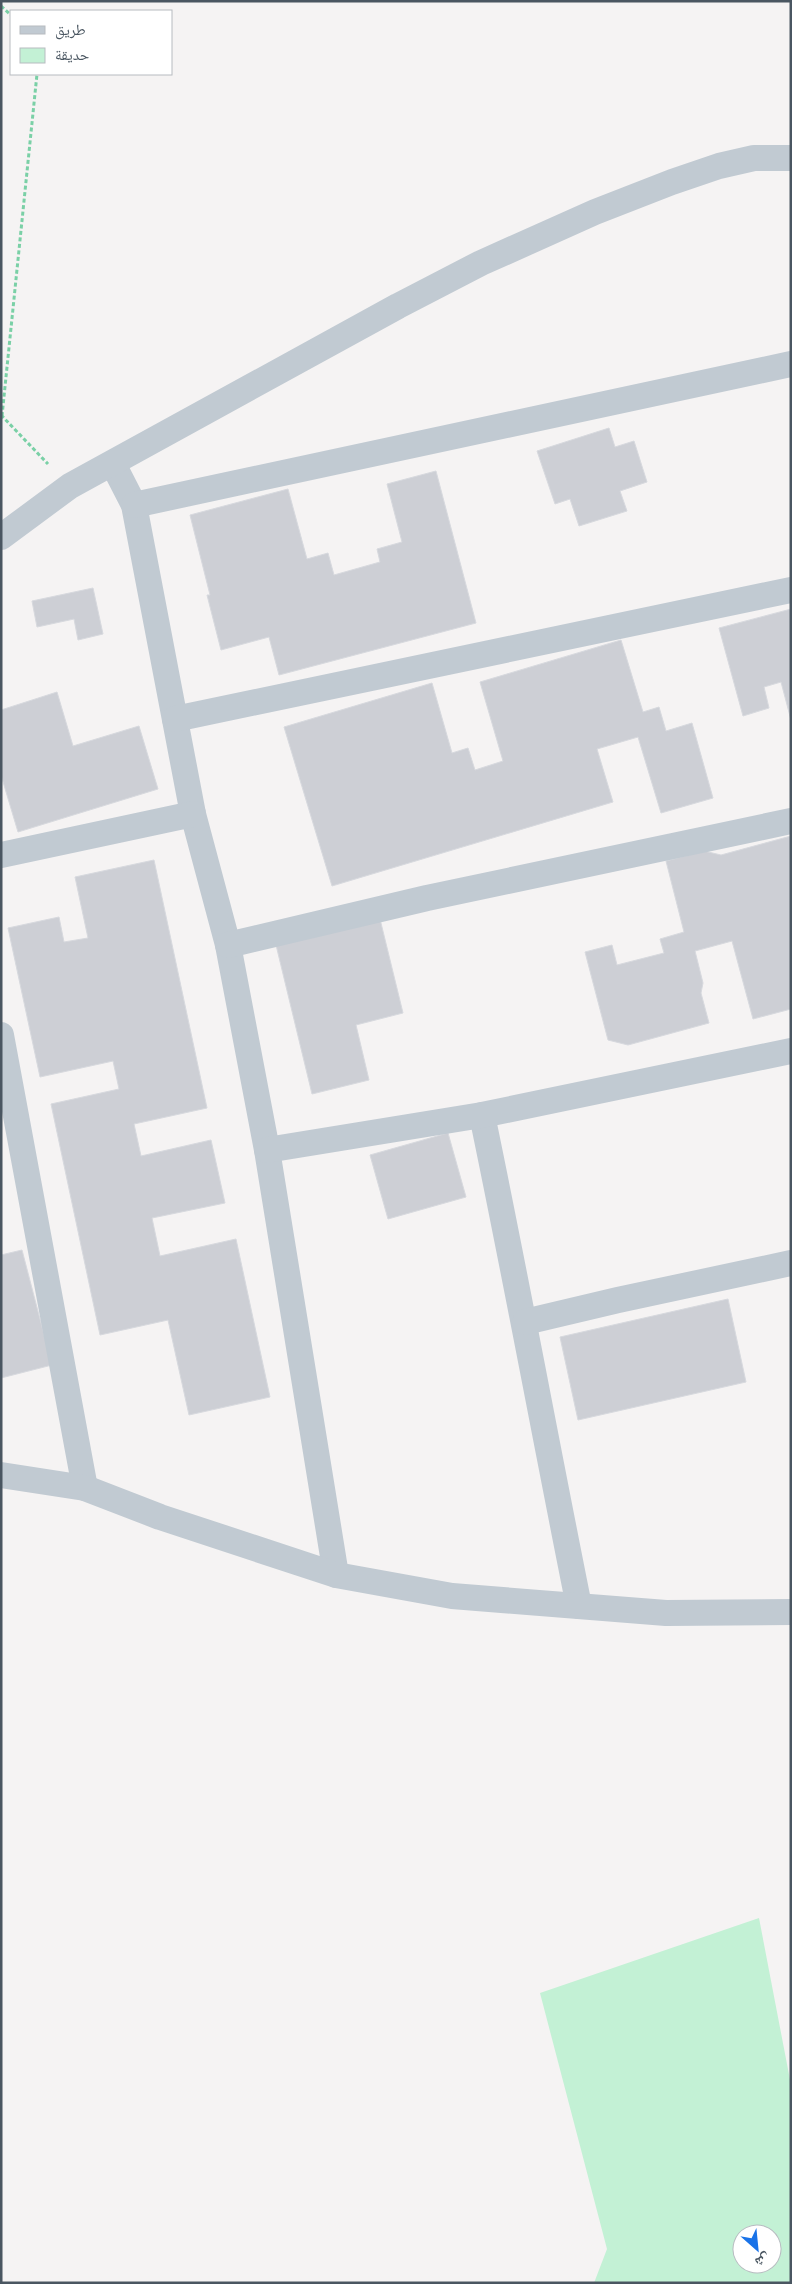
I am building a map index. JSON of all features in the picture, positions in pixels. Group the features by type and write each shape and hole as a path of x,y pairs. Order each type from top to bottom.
{"street":[{"path":"1,537 70,486 398,306 490,259 595,212 719,166 754,158 791,158"},
{"path":"134,505 791,364"},
{"path":"113,464 134,505 193,814 228,945 267,1150 336,1575"},
{"path":"175,719 791,590"},
{"path":"1,855 193,814"},
{"path":"228,945 427,898 791,820"},
{"path":"1,1034 85,1488"},
{"path":"267,1150 482,1115 791,1051"},
{"path":"482,1115 525,1322 540,1410 579,1606"},
{"path":"525,1322 791,1263"},
{"path":"1,1475 85,1488 160,1517 336,1575 452,1596 666,1613 791,1612"}],"path":[{"path":"37,75 2,416 70,486"}],"green space":[{"path":"759,1918 791,2085 791,2283 594,2283 607,2249 540,1993"}],"building":[{"path":"609,428 615,447 634,441 647,482 620,491 627,511 579,526 570,499 555,504 537,451"},
{"path":"436,471 476,623 279,675 269,637 221,650 207,595 210,595 190,515 288,489 307,559 328,553 334,575 380,562 377,549 402,542 387,484"},
{"path":"93,588 103,634 78,640 74,619 37,627 32,601"},
{"path":"791,609 791,720 781,682 764,687 769,708 743,716 719,628"},
{"path":"621,640 643,712 659,707 666,731 692,723 713,798 661,813 638,737 597,749 613,802 332,886 284,727 432,683 452,753 468,748 475,770 503,761 480,682"},
{"path":"57,692 73,746 139,726 158,789 18,832 1,775 1,710"},
{"path":"791,836 791,1009 753,1019 732,941 695,951 703,983 701,993 709,1023 628,1045 608,1040 585,952 612,945 617,965 664,953 660,939 684,932 666,861 704,851 721,855"},
{"path":"154,860 207,1108 134,1124 141,1156 211,1140 225,1203 152,1218 160,1256 236,1239 270,1397 189,1415 168,1320 100,1335 51,1104 119,1089 113,1061 40,1077 8,928 59,917 64,942 88,938 75,877"},
{"path":"380,919 403,1013 356,1025 369,1080 312,1094 276,945"},
{"path":"448,1133 466,1197 388,1219 370,1155"},
{"path":"22,1250 52,1365 1,1378 1,1255"},
{"path":"728,1299 746,1382 578,1420 560,1337"}]}
